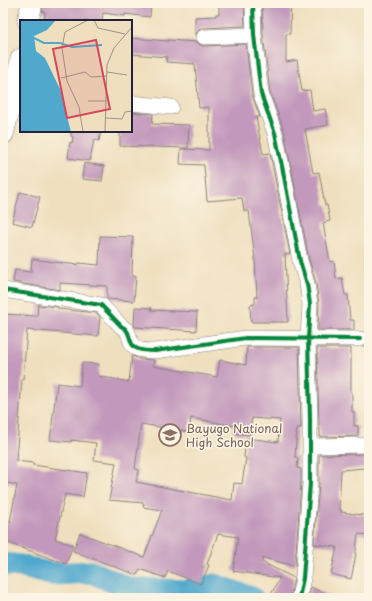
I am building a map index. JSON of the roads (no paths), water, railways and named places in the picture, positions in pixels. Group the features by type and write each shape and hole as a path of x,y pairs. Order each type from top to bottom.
{"main road":[{"path":"28,20 32,3"},
{"path":"3,134 20,70"}],"street":[{"path":"253,3 254,35 261,94 275,133 310,304 308,339 310,483 303,578 298,598"},
{"path":"204,37 254,35"},
{"path":"132,103 170,107"},
{"path":"3,290 101,305 121,326 125,328 133,346 137,349 144,350 154,351 246,338 360,339"},
{"path":"310,446 369,445"}],"waterway":[{"path":"3,564 20,566 51,574 91,572 130,589 186,591 215,585 252,598"}],"place":[{"name":"Bayugo National High School","path":"170,435"}]}
